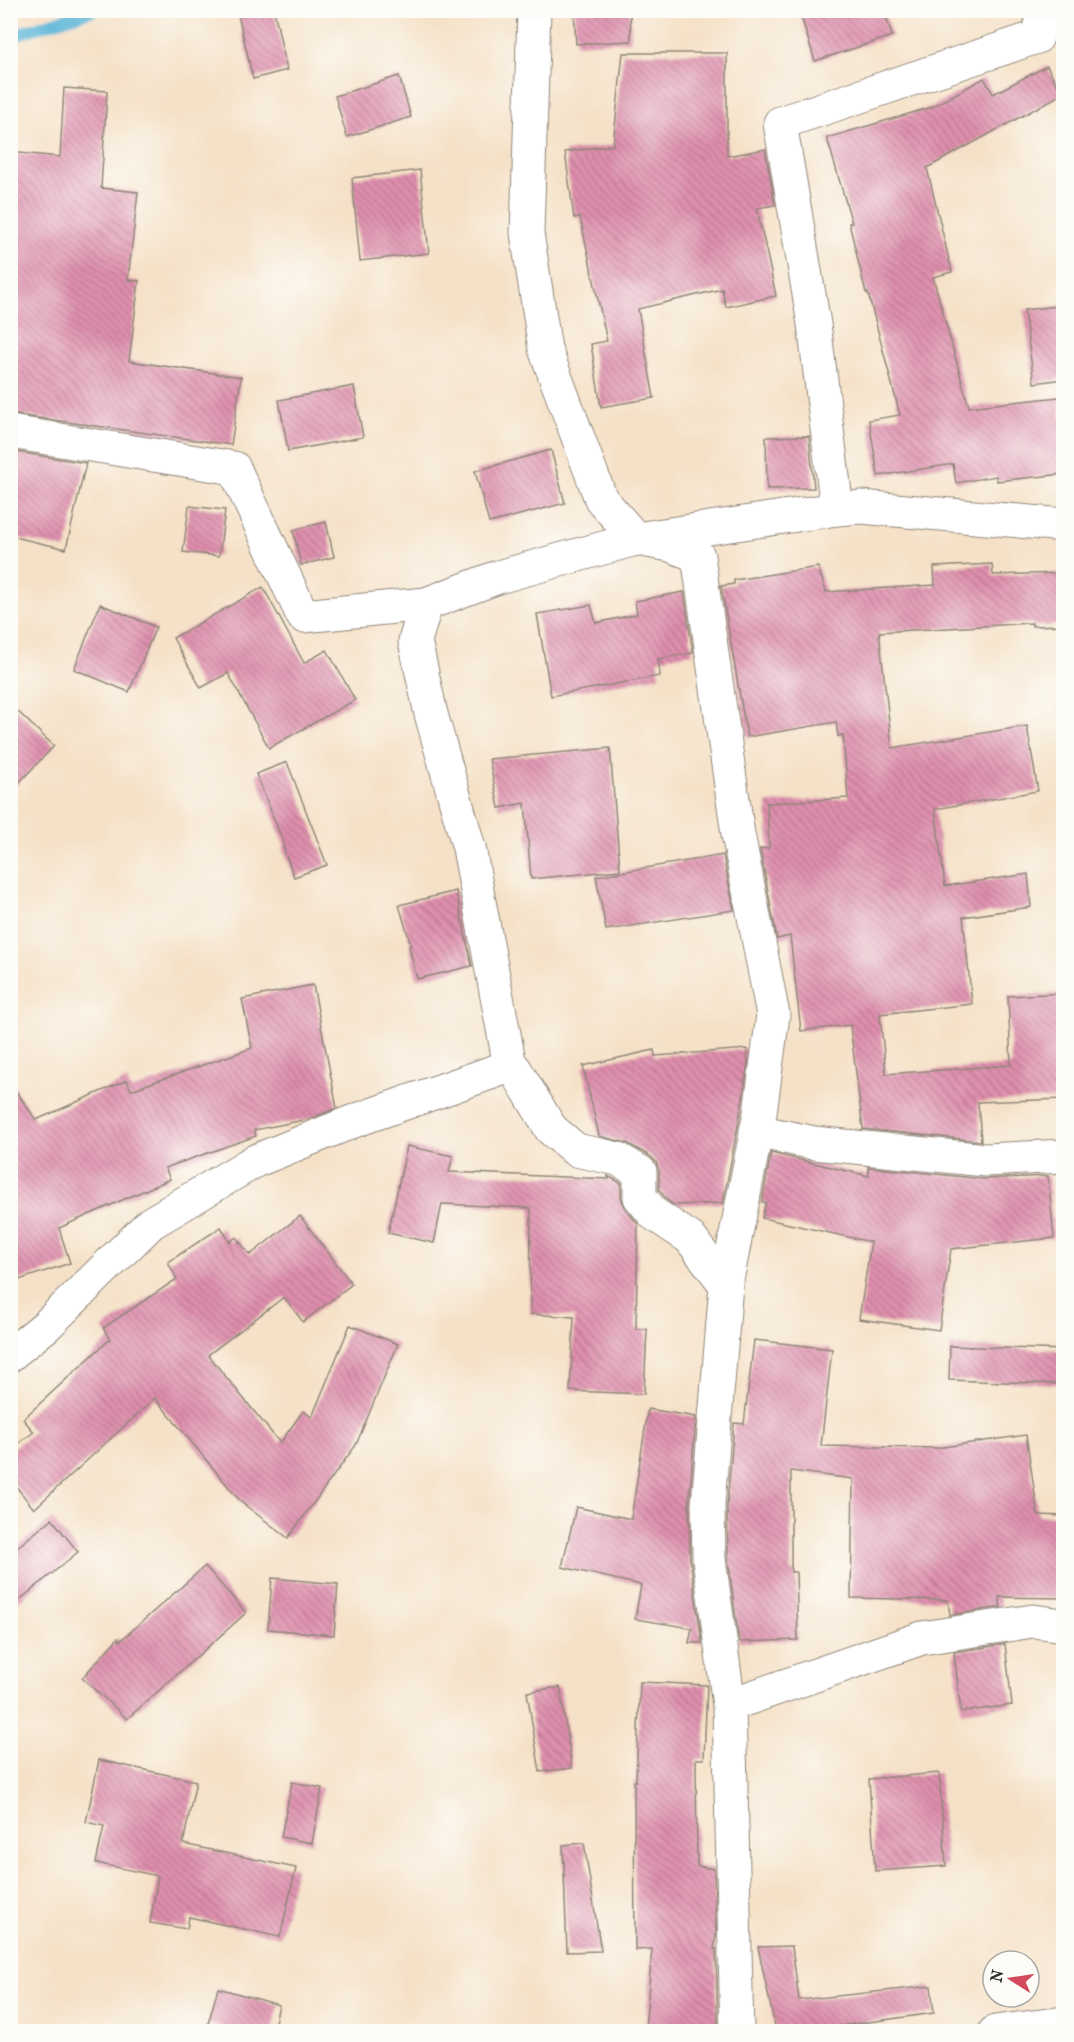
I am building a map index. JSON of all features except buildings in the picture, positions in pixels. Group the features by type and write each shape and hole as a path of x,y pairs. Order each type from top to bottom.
{"street":[{"path":"534,10 527,233 545,349 601,499 636,539 670,544 698,556 738,834 773,1015 756,1131 726,1285 708,1504 708,1548 729,1705 737,2031"},
{"path":"837,509 814,324 780,123 1038,37 1045,10"},
{"path":"10,432 234,468 303,616 426,604 498,577 636,539 837,509 861,507 1064,525"},
{"path":"426,604 415,641 431,714 469,848 510,1066 515,1069 551,1129 576,1150 618,1159 640,1172 640,1197 654,1214 690,1238 726,1285"},
{"path":"10,1355 46,1326 151,1223 255,1161 354,1121 510,1066"},
{"path":"756,1131 814,1143 986,1160 1064,1156"},
{"path":"729,1705 922,1638 1034,1621 1064,1625"},
{"path":"995,2031 1064,2023"}],"waterway":[{"path":"10,38 93,10"}]}
